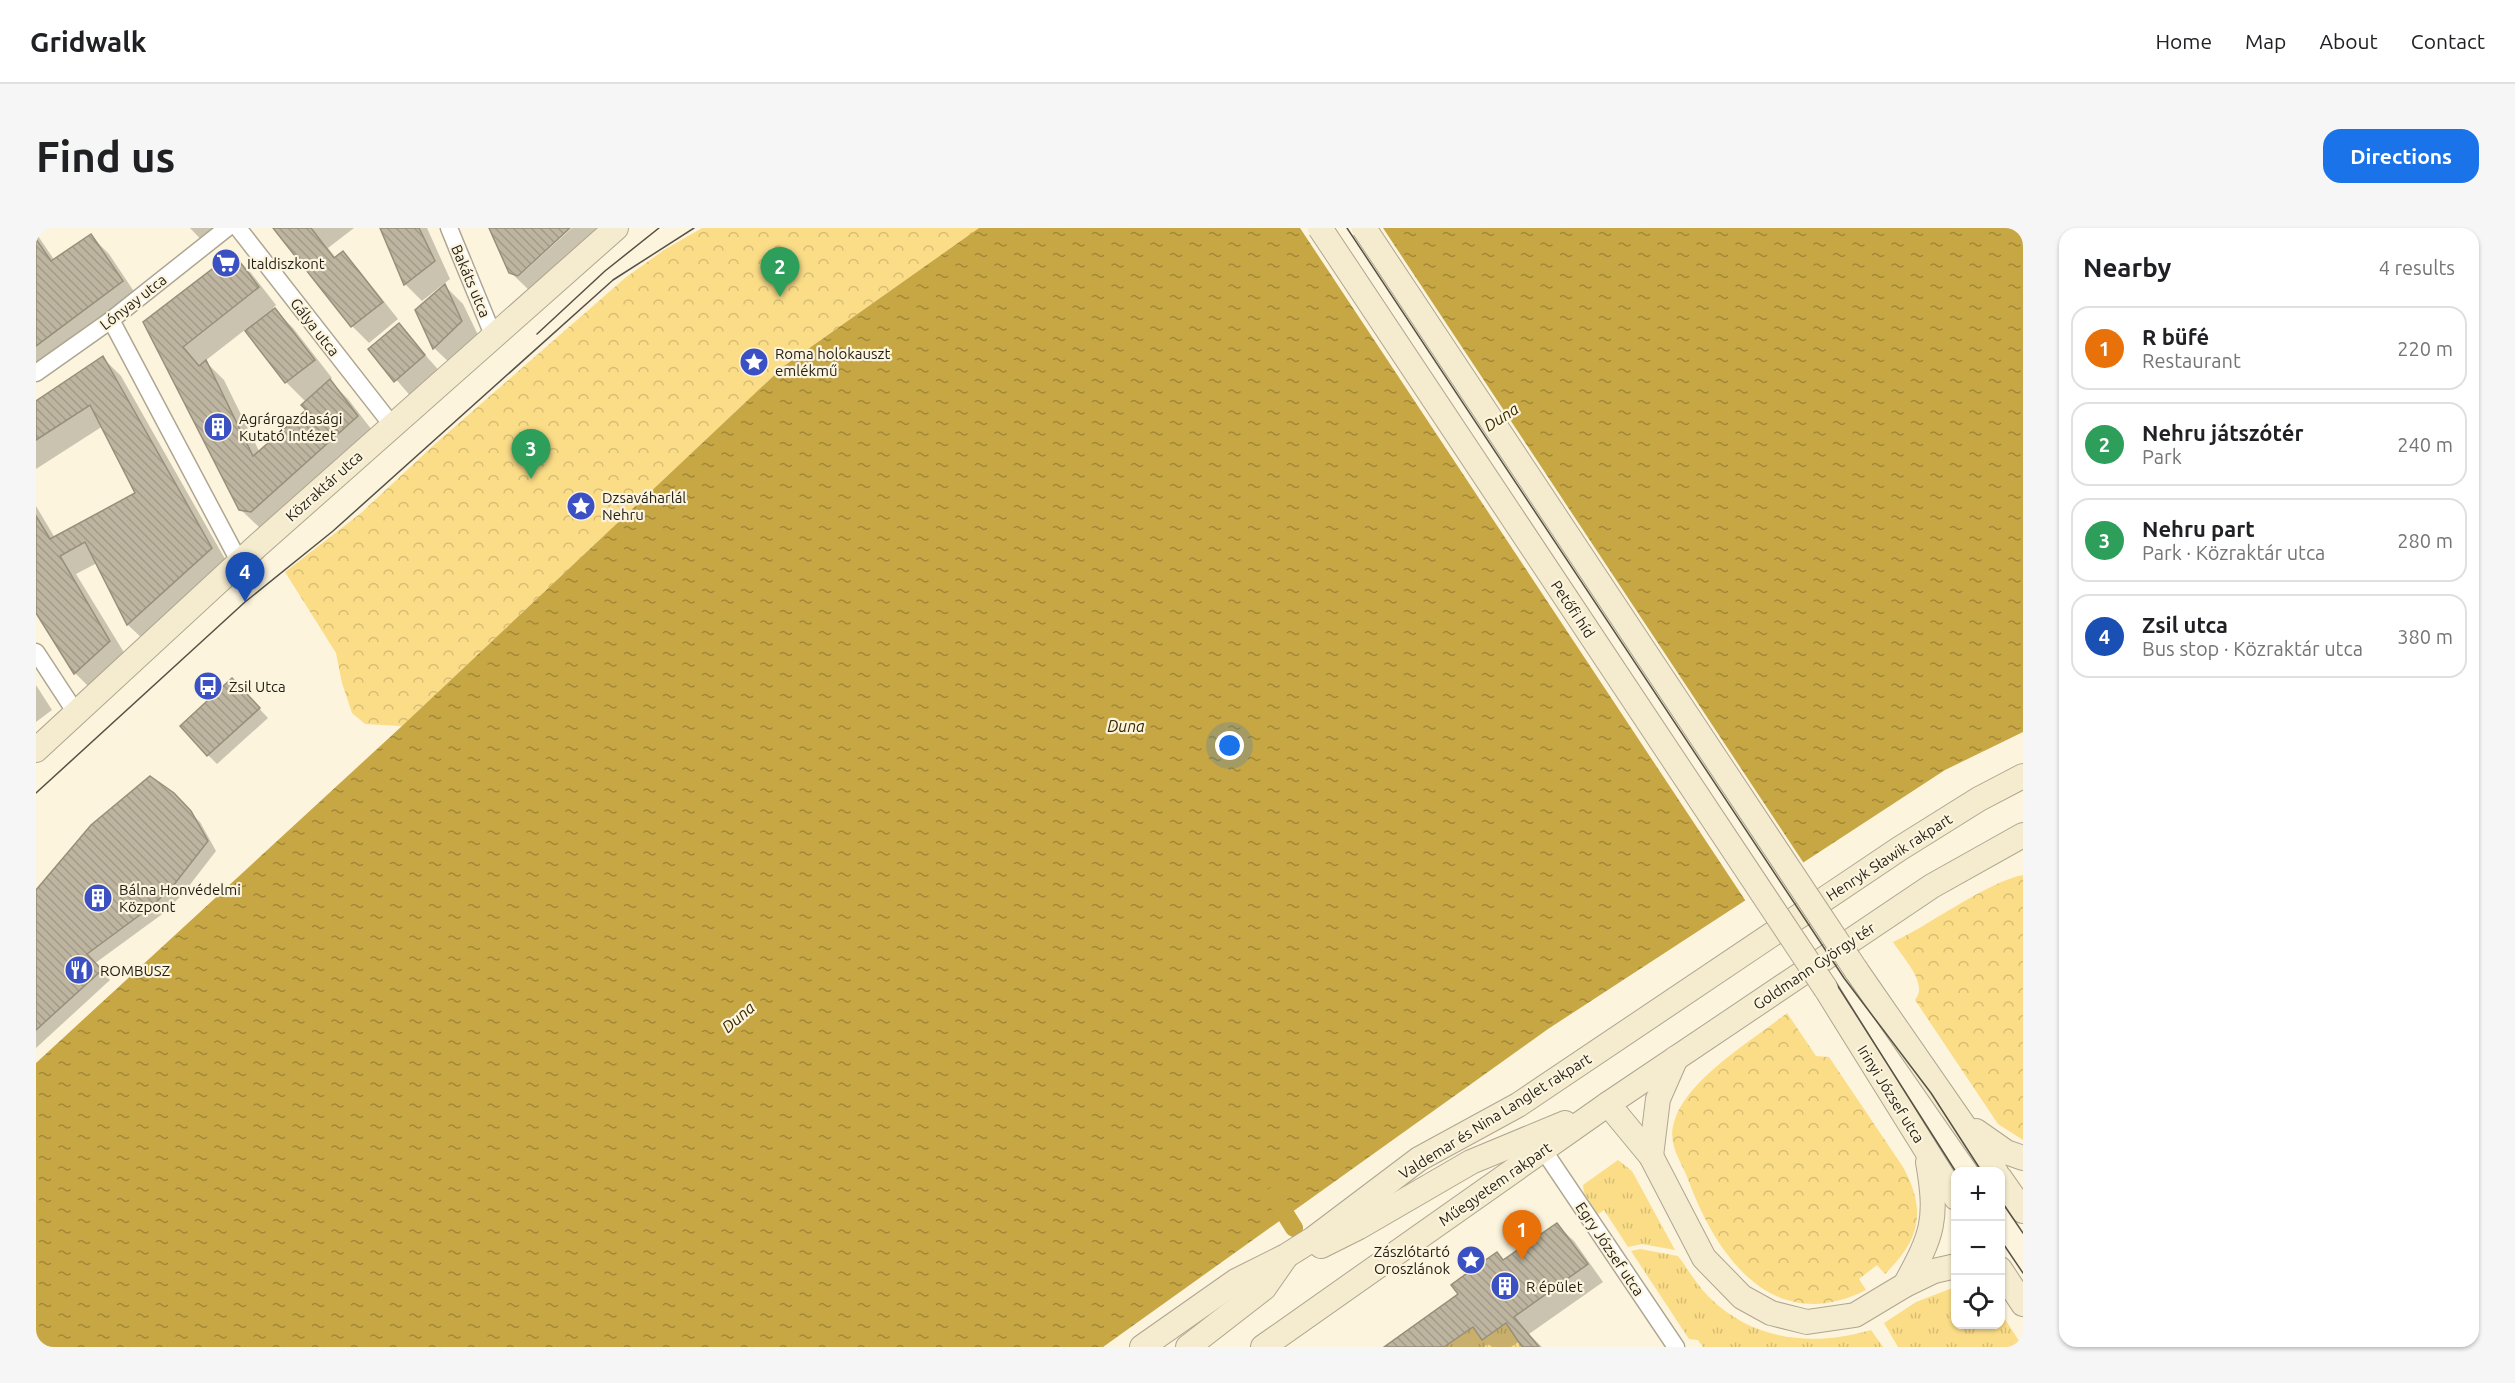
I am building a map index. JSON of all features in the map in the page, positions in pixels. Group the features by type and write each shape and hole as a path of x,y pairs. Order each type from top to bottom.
{"main road":[{"name":"Közraktár utca","path":"36,750 392,425 616,228"},
{"name":"Petőfi híd","path":"1320,228 1826,989"},
{"path":"1364,228 1856,970 1993,1167"},
{"name":"Henryk Sławik rakpart","path":"1757,944 1899,849 1979,799 2023,776"},
{"name":"Goldmann György tér","path":"1608,1104 1932,886 2023,834"},
{"name":"Valdemar és Nina Langlet rakpart","path":"1142,1347 1236,1281 1286,1256 1419,1159 1518,1105 1757,944"},
{"name":"Irinyi József utca","path":"1826,989 1951,1190"},
{"path":"1652,1156 1658,1099 1676,1058"},
{"path":"1188,1347 1264,1288 1286,1256 1329,1244 1471,1162 1608,1104 1652,1156 1677,1210 1704,1258 1742,1297 1771,1313 1807,1322 1837,1319 1870,1308 1905,1285 1934,1271 1951,1267"},
{"name":"Műegyetem rakpart","path":"1263,1347 1608,1104"},
{"path":"1964,1124 2000,1148 2023,1158"},
{"path":"1905,1285 1924,1249 1935,1205 1926,1151"},
{"path":"2005,1184 2023,1211"},
{"path":"2004,1275 2014,1293"}],"street":[{"name":"Lónyay utca","path":"36,373 111,320 227,228"},
{"name":"Gálya utca","path":"238,228 392,425"},
{"name":"Bakáts utca","path":"449,228 493,335"},
{"path":"111,320 240,562"},
{"path":"36,652 76,713"},
{"name":"Egry József utca","path":"1544,1151 1676,1347"}],"green space":[{"path":"702,228 979,228 784,366 402,726 365,724 352,713 342,683 336,653 285,572 361,513 435,444 625,278 664,250"},
{"path":"2023,875 2023,1140 1998,1124 1915,1000 1919,986 1917,979 1893,942 1993,886"},
{"path":"1787,1013 1816,1056 1829,1057 1903,1167 1915,1198 1916,1224 1906,1249 1897,1261 1885,1274 1877,1265 1859,1279 1866,1290 1833,1302 1804,1304 1778,1297 1754,1282 1734,1263 1716,1238 1701,1211 1672,1139 1674,1122 1681,1106 1692,1091 1739,1048"},
{"path":"1618,1160 1632,1171 1675,1250 1642,1244 1628,1247 1604,1210 1597,1215 1584,1193 1583,1185"},
{"path":"1640,1249 1678,1256 1696,1282 1726,1312 1764,1331 1806,1339 1849,1335 1871,1330 1883,1347 1703,1347 1698,1340 1689,1339 1631,1251"},
{"path":"1951,1289 1951,1329 2005,1329 2005,1319 2023,1347 1898,1347 1884,1323 1916,1302"},
{"path":"1506,1323 1522,1347 1444,1347 1473,1327"}],"water":[{"name":"Duna","path":"979,228 2023,228 2023,732 1945,770 1548,1029 1103,1347 36,1347 36,1063 402,726 784,366"}],"pier":[{"path":"1300,228 1383,228 1805,865 1747,903"}],"building":[{"path":"273,228 311,228 334,258 343,251 383,302 351,327"},
{"path":"380,228 419,228 435,261 404,285"},
{"path":"489,228 570,228 518,276 509,273"},
{"path":"91,234 123,281 36,346 36,239 51,261"},
{"path":"233,253 259,287 183,347 199,366 206,360 253,456 306,410 301,405 330,379 358,416 251,512 239,510 143,322"},
{"path":"445,284 462,321 433,349 415,310"},
{"path":"275,308 315,360 285,383 245,331"},
{"path":"399,323 425,355 394,382 368,349"},
{"path":"103,356 212,548 127,625 85,542 60,556 110,641 74,674 36,613 36,516 50,539 135,493 90,405 36,440 36,401"},
{"path":"232,678 260,708 207,756 180,726"},
{"name":"Bálna Honvédelmi Központ","path":"150,776 174,793 191,811 208,841 173,886 152,906 87,954 102,970 36,1030 36,890 91,825"},
{"name":"R épület","path":"1557,1223 1588,1264 1514,1317 1539,1347 1522,1347 1506,1323 1482,1340 1473,1327 1444,1347 1384,1347 1458,1294 1451,1285 1474,1268 1497,1252 1503,1260"}],"waterway":[{"path":"1274,1196 1294,1228"}],"tram line":[{"path":"537,334 605,271 659,228"},
{"path":"36,793 245,602 333,531 613,280 694,228"},
{"path":"1347,228 1844,978 1931,1093 1979,1167"},
{"path":"1827,969 1953,1167"},
{"path":"2005,1206 2023,1233"},
{"path":"2005,1246 2023,1273"}],"place":[{"name":"Italdiszkont","path":"226,263"},
{"name":"Nehru játszótér","path":"780,297"},
{"name":"Roma holokauszt emlékmű","path":"754,362"},
{"name":"Agrárgazdasági Kutató Intézet","path":"218,427"},
{"name":"Nehru part","path":"531,479"},
{"name":"Dzsaváharlál Nehru","path":"581,506"},
{"name":"Zsil utca","path":"245,602"},
{"name":"Zsil Utca","path":"208,686"},
{"name":"Bálna Honvédelmi Központ","path":"98,898"},
{"name":"ROMBUSZ","path":"79,970"},
{"name":"Zászlótartó Oroszlánok","path":"1471,1260"},
{"name":"R büfé","path":"1522,1260"},
{"name":"R épület","path":"1505,1286"}]}
